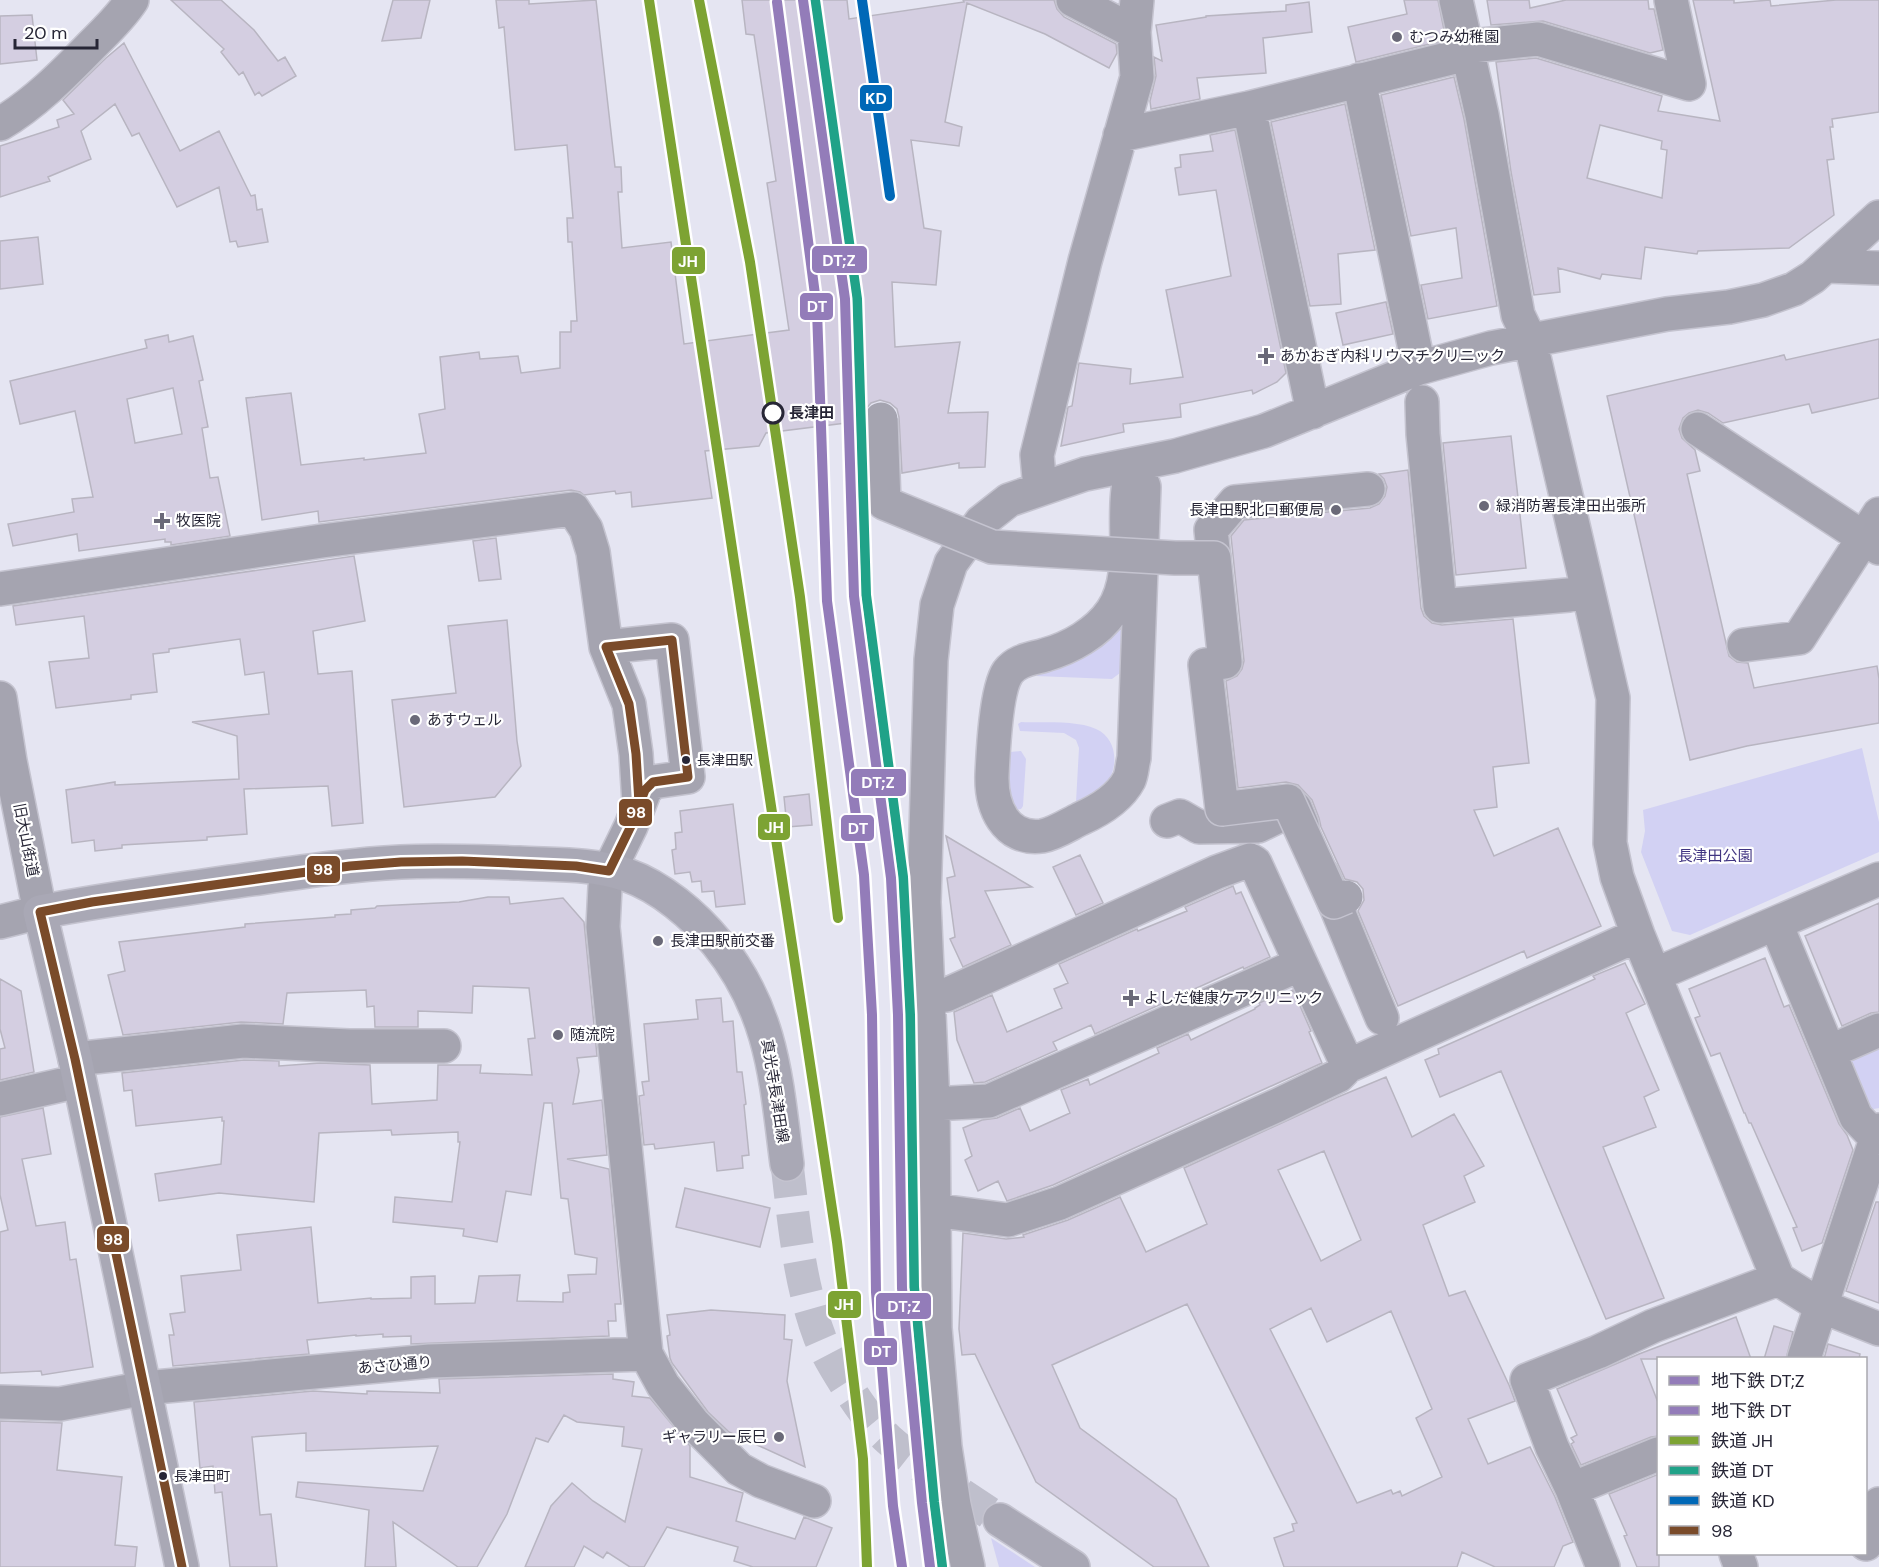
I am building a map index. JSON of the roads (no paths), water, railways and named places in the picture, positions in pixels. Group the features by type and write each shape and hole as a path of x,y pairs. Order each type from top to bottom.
{"main road":[{"name":"真光寺長津田線","path":"40,912 92,902 327,869 401,862 462,861 565,865 609,871 637,879 680,906 716,942 736,969 752,997 766,1033 776,1078 787,1164"},
{"path":"40,912 77,1070 182,1567"},
{"path":"1000,1520 1073,1567"}],"street":[{"path":"0,124 19,113 73,64 123,14 132,0"},
{"path":"1073,0 1134,32"},
{"path":"1040,489 1037,454 1085,261 1137,77 1134,32 1137,0"},
{"path":"1456,0 1482,115 1518,315 1530,340 1613,698 1610,843 1617,877 1654,975 1778,1279 1821,1306 1879,1329"},
{"path":"1120,135 1249,108 1459,56 1473,46 1538,39 1689,84 1671,0"},
{"path":"1359,80 1419,368"},
{"path":"1249,108 1313,412"},
{"path":"968,1567 954,1505 945,1447 935,1328 933,1104 924,902 931,660 937,605 951,563 981,522 1009,500 1085,474 1215,446 1264,431 1419,368 1491,348 1667,314 1729,307 1763,300 1794,289 1827,266 1879,217"},
{"path":"1827,266 1879,268"},
{"path":"1422,402 1423,434 1440,606 1569,595"},
{"path":"1698,429 1874,533 1798,638 1744,645"},
{"path":"886,439 884,503 992,547 1013,553 1214,558"},
{"path":"1136,464 1144,487 1134,758 1129,780 1100,810 1044,836 1020,833 1001,818 993,796 995,739 1006,674 1012,667 1024,661 1047,655 1078,641 1098,628 1113,610 1122,592 1125,572 1128,489 1136,464"},
{"path":"1346,897 1334,902 1288,801 1222,808 1205,665 1225,663 1211,530 1234,502 1368,489"},
{"path":"0,590 322,541 573,508 586,529 593,552 606,647 629,704 636,754 639,803"},
{"path":"606,647 672,640 688,777 653,782 645,790 631,826 609,871 603,907 603,927 646,1354 663,1385 688,1416 739,1469 761,1481 814,1501"},
{"name":"旧大山街道","path":"0,698 40,912"},
{"path":"1167,821 1180,816 1199,827 1258,826 1295,808 1382,1017"},
{"path":"928,998 946,995 1217,872 1250,860 1256,863 1348,1066"},
{"path":"1654,975 1879,879"},
{"path":"0,922 40,912"},
{"path":"1776,924 1856,1117 1877,1134 1805,1357"},
{"path":"933,1210 1008,1220 1060,1203 1288,1100 1338,1076 1348,1066 1638,935"},
{"path":"933,1104 989,1101 1300,964"},
{"path":"1829,1052 1879,1030"},
{"path":"0,1099 77,1070 243,1041 349,1046 444,1046"},
{"path":"1603,1567 1572,1489 1552,1447 1527,1380 1598,1352 1653,1326 1778,1279"},
{"name":"あさひ通り","path":"0,1402 60,1404 145,1388 430,1361 646,1354"},
{"path":"1572,1489 1657,1455"},
{"path":"1867,1541 1879,1504"}],"tunnel":[{"path":"787,1164 798,1252 807,1296 827,1354 866,1414 889,1440 929,1472 1000,1520"}],"metro line":[{"name":"DT;Z","path":"803,0 845,299 854,596 891,878 898,1015 902,1288 930,1567"},
{"name":"DT","path":"777,2 817,310 827,601 864,875 872,1015 876,1292 893,1506 902,1567"}],"rail line":[{"name":"JH","path":"649,0 837,1242 863,1459 867,1567"},
{"name":"JH","path":"699,0 750,262 800,597 838,918"},
{"name":"DT","path":"815,0 857,299 866,595 903,877 910,1015 914,1287 942,1566"},
{"name":"KD","path":"862,0 890,196"}],"place":[{"name":"むつみ幼稚園","path":"1397,37"},
{"name":"あかおぎ内科リウマチクリニック","path":"1266,356"},
{"name":"長津田","path":"773,413"},
{"name":"緑消防署長津田出張所","path":"1484,506"},
{"name":"長津田駅北口郵便局","path":"1336,510"},
{"name":"牧医院","path":"162,521"},
{"name":"あすウェル","path":"415,720"},
{"name":"長津田駅","path":"686,760"},
{"name":"長津田駅前交番","path":"658,941"},
{"name":"よしだ健康ケアクリニック","path":"1131,998"},
{"name":"随流院","path":"558,1035"},
{"name":"ギャラリー辰巳","path":"779,1437"},
{"name":"長津田町","path":"163,1476"}],"park label":[{"name":"長津田公園","path":"1715,856"}]}
